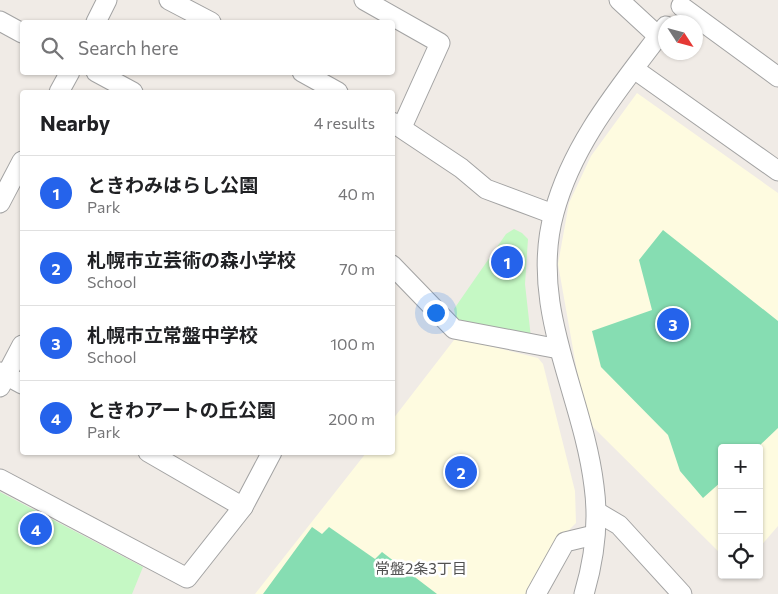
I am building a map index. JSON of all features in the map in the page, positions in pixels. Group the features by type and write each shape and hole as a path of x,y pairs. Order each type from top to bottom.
{"street":[{"path":"97,20 107,0"},
{"path":"169,0 205,13"},
{"path":"364,0 440,43 397,125 486,189 553,214"},
{"path":"619,0 658,24"},
{"path":"674,15 683,3 778,76"},
{"path":"0,21 20,32"},
{"path":"584,594 590,572 597,512 586,441 558,349 549,304 548,254 553,214 563,184 596,118 658,36"},
{"path":"634,69 778,171"},
{"path":"60,90 68,75"},
{"path":"102,75 129,90"},
{"path":"307,75 334,90"},
{"path":"0,203 20,165"},
{"path":"395,268 454,329 558,349"},
{"path":"7,380 20,350"},
{"path":"158,455 243,507"},
{"path":"0,478 187,578 243,507 270,455"},
{"path":"597,512 619,525 680,593"},
{"path":"536,594 565,542 594,535"}],"shaded area":[{"path":"637,93 778,193 778,526 763,543 763,444 718,444 718,551 591,425 579,383 558,264 569,203 591,156"},
{"path":"461,339 538,358 543,364 575,491 576,523 558,541 530,594 255,594 364,455 395,455 395,416 454,340"}],"green space":[{"path":"514,229 528,239 525,284 531,338 456,320 454,309 506,234"},
{"path":"663,230 778,321 778,428 761,444 718,444 718,485 703,498 680,471 668,435 601,367 592,331 652,310 639,260"},
{"path":"0,492 143,567 132,594 0,594"},
{"path":"312,527 322,534 329,527 375,559 382,552 437,594 263,594"}],"place":[{"name":"ときわみはらし公園","path":"507,262"},
{"name":"札幌市立常盤中学校","path":"673,324"},
{"name":"札幌市立芸術の森小学校","path":"461,472"},
{"name":"ときわアートの丘公園","path":"36,529"}],"district":[{"name":"常盤2条3丁目","path":"421,569"}]}
